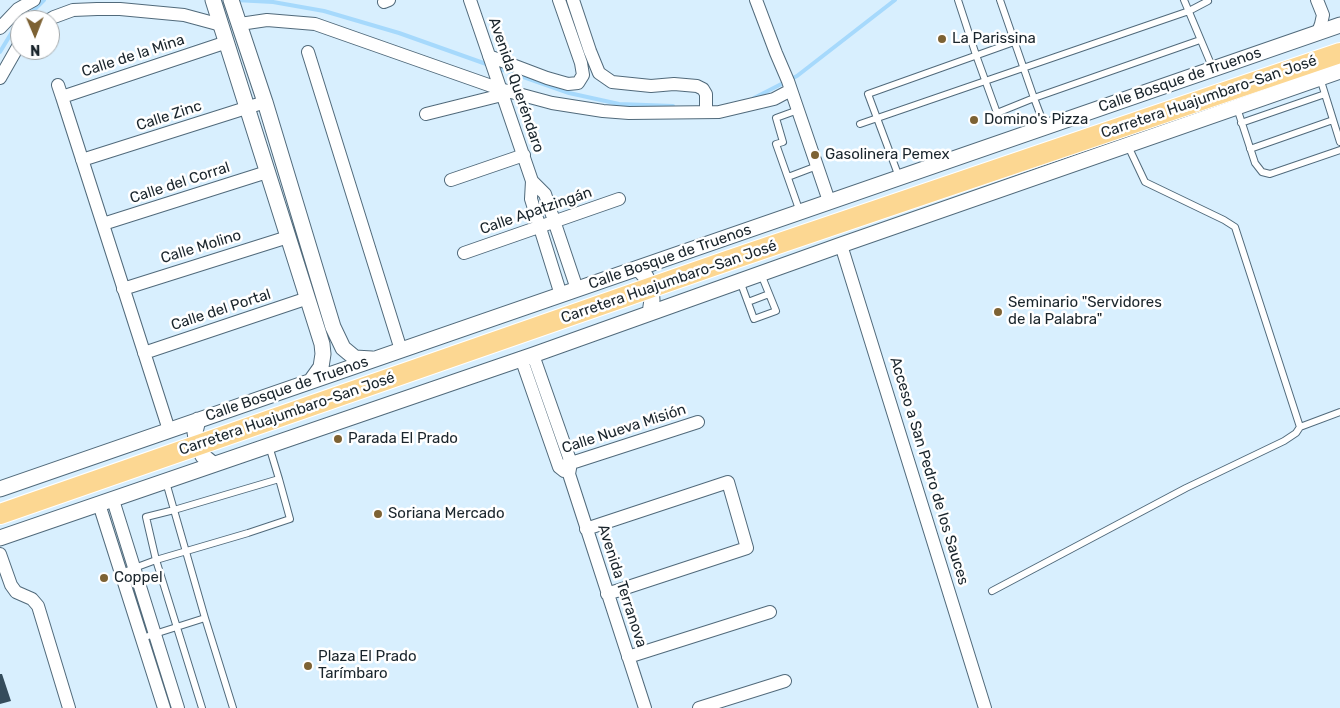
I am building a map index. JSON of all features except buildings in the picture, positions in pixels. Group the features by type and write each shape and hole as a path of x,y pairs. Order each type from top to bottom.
{"main road":[{"name":"Carretera Huajumbaro-San José","path":"0,514 730,260 1340,53"}],"street":[{"path":"0,28 18,10 34,0"},
{"name":"Avenida Queréndaro","path":"470,0 524,155 532,181 531,199 561,295"},
{"path":"490,60 568,84 578,83 583,75 582,69 559,0"},
{"path":"573,0 599,73 612,82 651,86 674,84 703,88 706,94 706,110"},
{"path":"756,0 798,110 829,201"},
{"path":"1317,0 1323,15 1322,24 1318,32"},
{"path":"60,15 73,10 97,9 120,9 184,15 217,13 318,332 323,354 322,368 311,381"},
{"path":"236,13 267,20 314,24 500,88 552,103 603,111 629,113 706,110 719,112 774,99 789,86"},
{"path":"236,13 333,327 343,348 355,358 373,359"},
{"name":"Calle Bosque de Truenos","path":"0,489 1340,24"},
{"name":"Calle de la Mina","path":"82,160 60,91 227,42"},
{"path":"308,52 401,350"},
{"path":"0,78 10,60"},
{"path":"0,520 5,537 1340,71"},
{"path":"426,114 500,88"},
{"name":"Calle Zinc","path":"82,160 265,102"},
{"path":"451,180 524,155"},
{"path":"82,160 169,430"},
{"name":"Calle del Corral","path":"103,224 267,172"},
{"name":"Avenida Queréndaro","path":"532,181 545,194 577,289"},
{"name":"Calle Apatzingán","path":"464,253 619,200"},
{"path":"730,236 728,248 730,260 741,281"},
{"name":"Calle Molino","path":"124,289 288,237"},
{"name":"Acceso a San Pedro de los Sauces","path":"841,245 985,708"},
{"path":"638,268 646,277 651,288 650,313"},
{"name":"Calle del Portal","path":"144,353 308,298"},
{"path":"318,332 333,327"},
{"name":"Avenida Terranova","path":"527,356 645,708"},
{"path":"198,420 195,432 197,445 203,456 213,464"},
{"name":"Calle Nueva Misión","path":"566,468 698,422"},
{"path":"586,529 728,482 747,548 607,594"},
{"path":"106,502 134,567 178,708"},
{"path":"106,502 121,573 164,708"},
{"path":"0,554 11,586 16,592 32,599 38,606 70,708"},
{"path":"628,657 770,612"},
{"path":"699,708 785,681"}],"lane":[{"path":"958,0 997,113 1034,98 1200,40"},
{"path":"1000,0 1045,127"},
{"path":"1184,0 1212,69"},
{"path":"860,124 1189,11 1208,1"},
{"path":"899,177 868,94 1014,42"},
{"path":"1320,78 1340,142"},
{"path":"1241,123 1325,94"},
{"path":"1236,107 1255,163 1262,172 1270,174 1340,150"},
{"path":"798,110 776,118 783,142 776,144 800,212"},
{"path":"1250,149 1333,120"},
{"path":"1127,145 1145,182 1235,226 1300,427"},
{"path":"788,177 817,166"},
{"path":"741,281 754,319 776,311 761,274"},
{"path":"748,302 769,294"},
{"path":"992,591 1186,488 1284,441 1296,433 1300,427 1340,412"},
{"path":"121,573 156,560 290,520 269,445"},
{"path":"202,708 156,560 146,517 278,480"},
{"path":"166,481 233,708"},
{"path":"142,638 205,618"}],"waterway":[{"path":"34,10 44,0"},
{"path":"235,0 273,2 324,11 399,33 489,65"},
{"path":"754,98 797,76 895,0"},
{"path":"0,52 10,35"},
{"path":"495,67 569,93 619,104 673,106"}],"place":[{"name":"La Parissina","path":"942,39"},
{"name":"Domino's Pizza","path":"974,120"},
{"name":"Gasolinera Pemex","path":"815,155"},
{"name":"Seminario \"Servidores de la Palabra\"","path":"998,312"},
{"name":"Parada El Prado","path":"338,439"},
{"name":"Soriana Mercado","path":"378,514"},
{"name":"Coppel","path":"104,578"},
{"name":"Plaza El Prado Tarímbaro","path":"308,666"}]}
